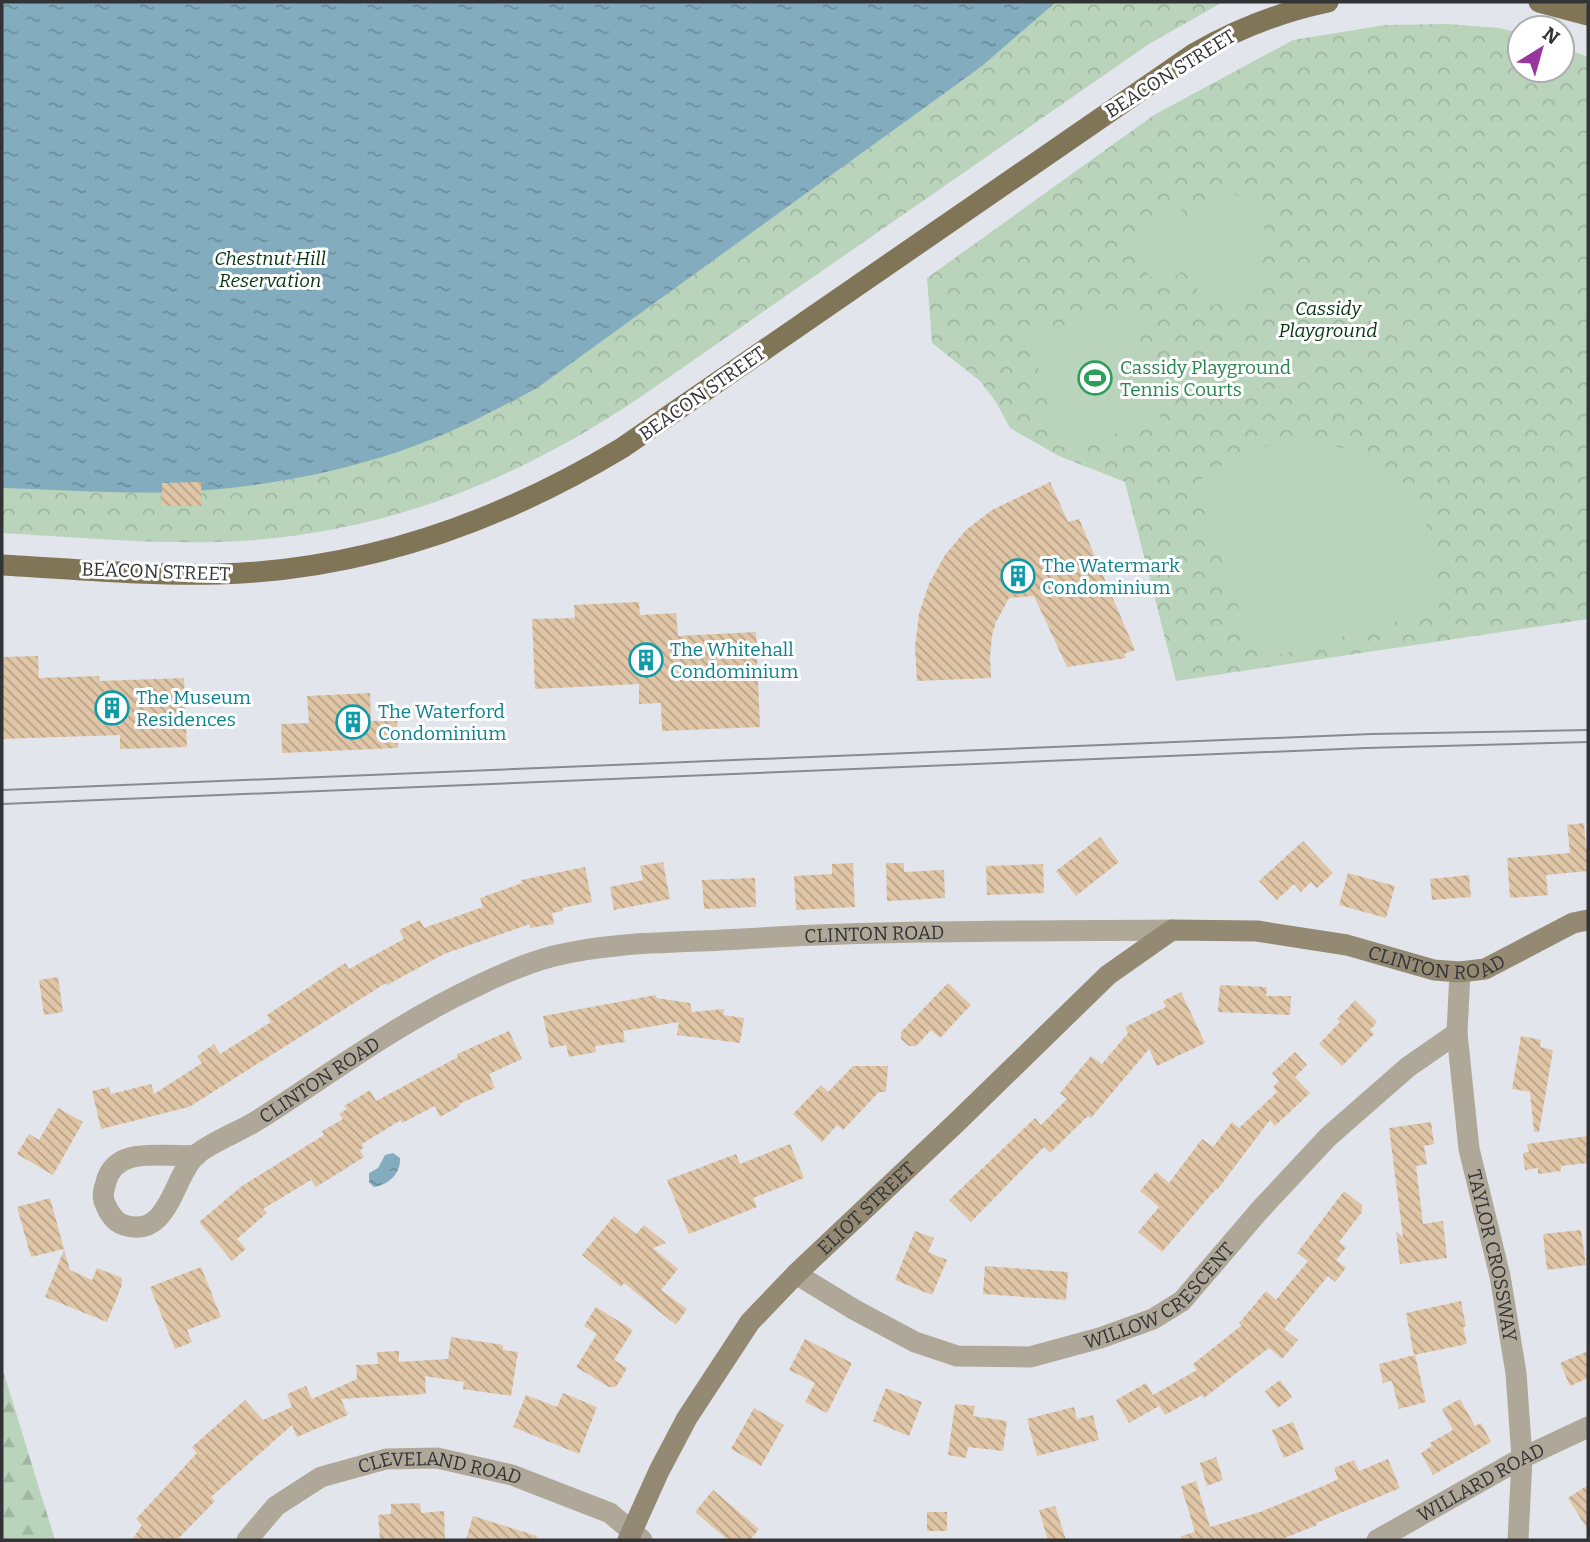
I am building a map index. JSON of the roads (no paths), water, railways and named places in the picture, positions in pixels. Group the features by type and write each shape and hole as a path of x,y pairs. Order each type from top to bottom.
{"main road":[{"name":"BEACON STREET","path":"2,565 183,574 260,572 374,554 512,507 575,476 622,448 1195,53 1245,27 1328,2"},
{"path":"1539,2 1588,15"}],"street":[{"name":"CLINTON ROAD","path":"197,1155 137,1155 118,1163 107,1177 102,1196 111,1216 124,1225 143,1226 158,1220 171,1203 181,1175 197,1155 255,1122 424,1012 478,985 552,957 606,947 792,936 1257,931 1347,945 1434,970 1460,972 1485,969 1573,923 1588,920"},
{"name":"ELIOT STREET","path":"634,1537 659,1471 687,1418 750,1322 796,1274 1108,975 1172,930"},
{"name":"TAYLOR CROSSWAY","path":"1460,972 1457,1033 1469,1149 1500,1276 1516,1373 1522,1458 1518,1540"},
{"name":"WILLOW CRESCENT","path":"796,1274 915,1342 957,1356 1030,1357 1100,1338 1153,1319 1182,1301 1259,1211 1328,1137 1408,1067 1457,1033"},
{"name":"WILLARD ROAD","path":"1377,1540 1522,1458 1588,1427"},
{"name":"CLEVELAND ROAD","path":"247,1540 276,1506 321,1477 386,1459 437,1458 512,1475 610,1513 634,1537"}],"water":[{"name":"Chestnut Hill Reservation","path":"2,2 1056,2 982,66 537,388 437,437 344,468 236,487 132,493 2,488"},
{"path":"393,1153 400,1158 396,1174 384,1184 374,1187 369,1182 369,1173 378,1168 385,1155"}],"tram line":[{"path":"2,790 1372,734 1588,730"},
{"path":"2,804 1366,748 1588,742"}],"place":[{"name":"Cassidy Playground Tennis Courts","path":"1095,378"},
{"name":"The Watermark Condominium","path":"1018,576"},
{"name":"The Whitehall Condominium","path":"646,660"},
{"name":"The Museum Residences","path":"112,708"},
{"name":"The Waterford Condominium","path":"353,722"}],"park label":[{"name":"Cassidy Playground","path":"1328,319"}]}
